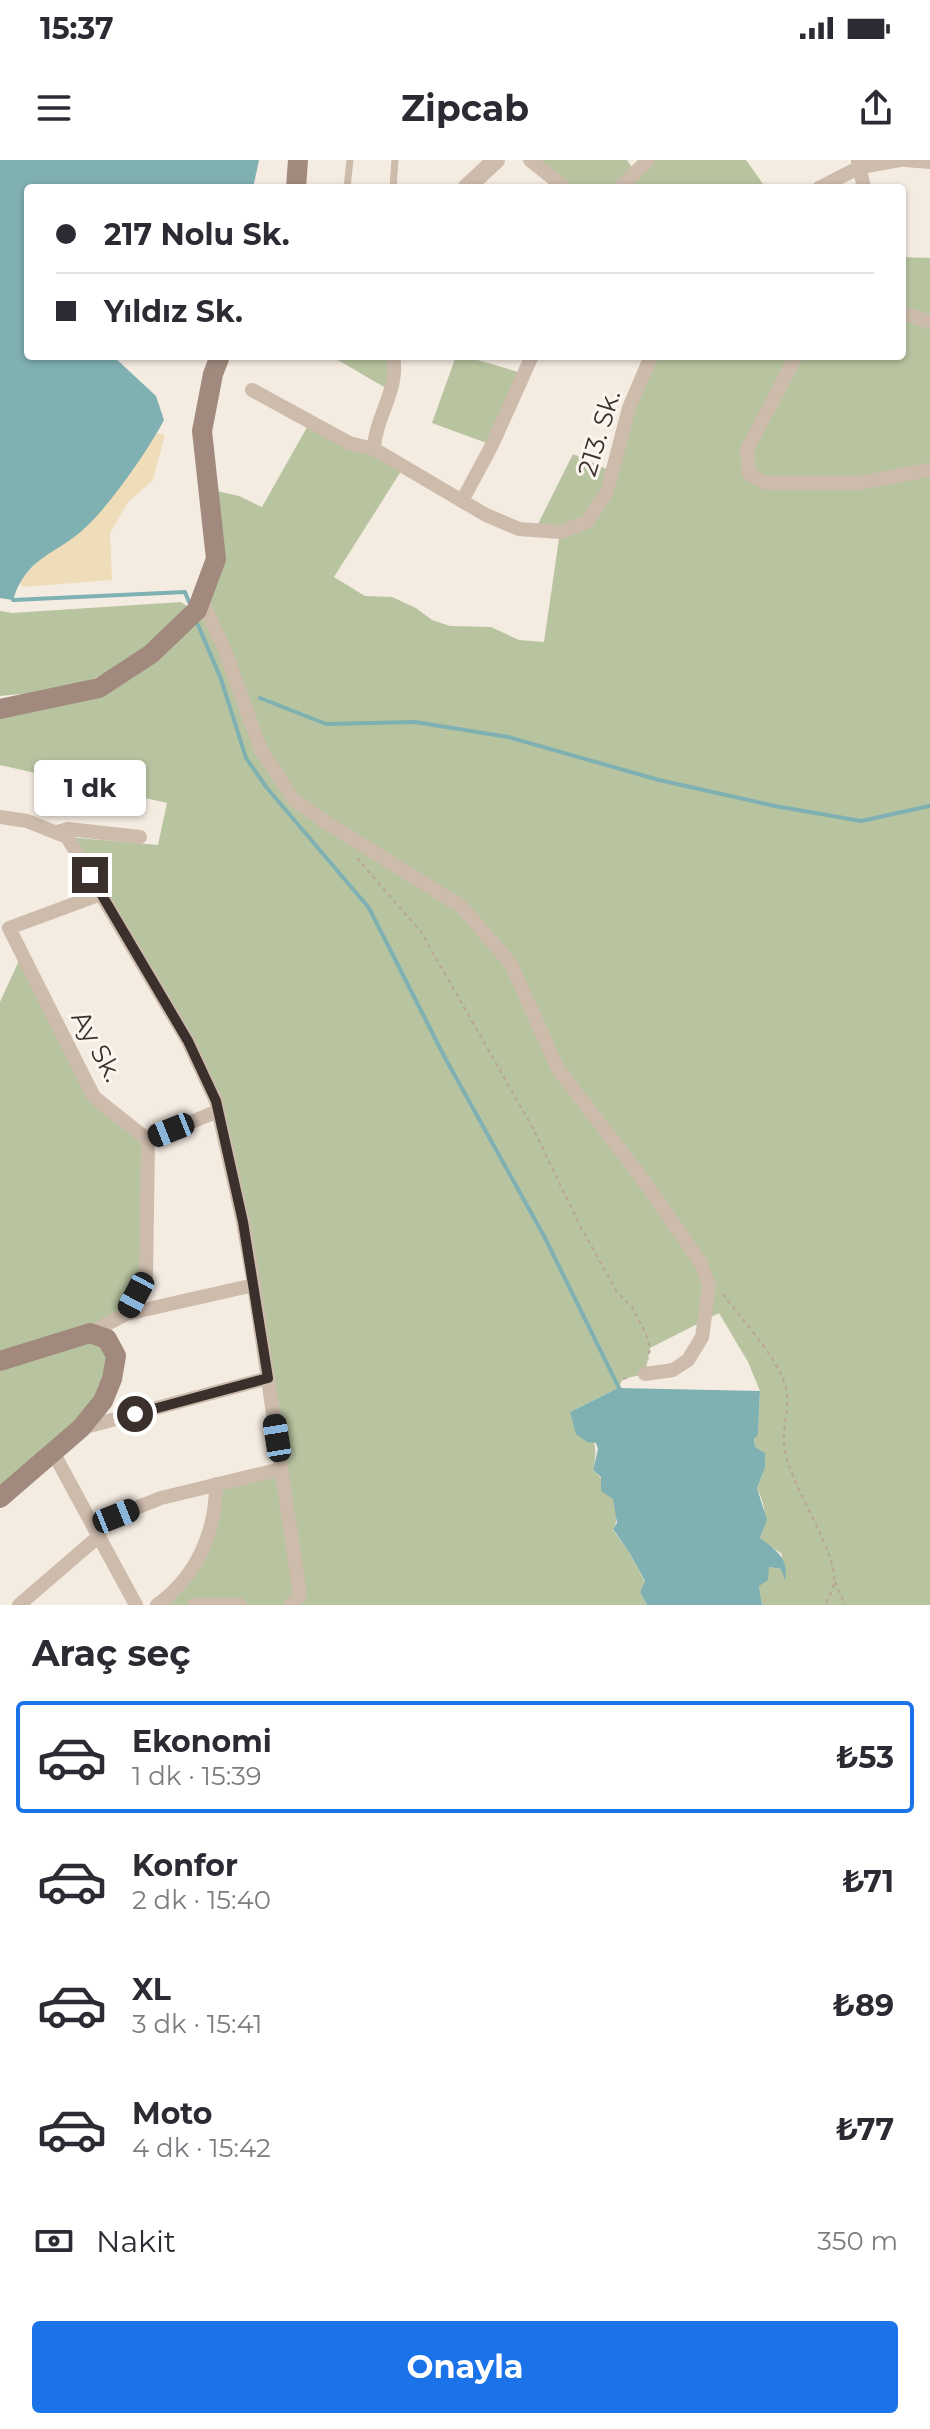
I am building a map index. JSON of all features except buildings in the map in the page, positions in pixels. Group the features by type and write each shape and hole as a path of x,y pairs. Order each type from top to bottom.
{"main road":[{"path":"296,184 298,160"},
{"path":"0,709 99,688 151,654 200,603 216,559 202,431 218,360"},
{"path":"0,1361 90,1333 107,1339 116,1356 112,1379 103,1401 81,1428 0,1498"}],"street":[{"path":"530,160 560,184"},
{"path":"623,184 648,160"},
{"path":"826,184 859,164 902,160 930,162"},
{"path":"470,184 489,163"},
{"path":"859,164 863,184"},
{"path":"906,314 930,322"},
{"path":"374,449 374,432 391,391 396,367 394,360"},
{"path":"252,390 349,443 374,449 462,501 492,445 530,360"},
{"name":"213. Sk.","path":"462,501 519,529 560,532 587,522 607,492 629,408 649,360"},
{"path":"792,360 747,450 749,474 765,483 858,483 930,470"},
{"path":"200,603 224,648 261,750 294,800 462,907 511,964 558,1069 641,1177 701,1263 709,1286 702,1337 688,1360 673,1370 645,1374"},
{"path":"0,817 27,821 67,837 188,1041 218,1111 243,1222 268,1378 300,1595 291,1605"},
{"path":"56,832 68,829 140,837"},
{"name":"Ay Sk.","path":"101,894 9,928 94,1097 148,1140"},
{"path":"126,1314 146,1276 148,1140 218,1111"},
{"path":"90,1333 126,1314 254,1285"},
{"path":"81,1428 268,1378"},
{"path":"53,1452 136,1605"},
{"path":"19,1605 96,1531 161,1498 281,1469"},
{"path":"157,1605 192,1572 207,1540 216,1506 216,1484"},
{"path":"194,1605 240,1605"}],"lane":[{"path":"347,184 350,160"},
{"path":"393,184 395,160"}],"path":[{"path":"353,854 421,932 534,1130 579,1224 617,1292 632,1307 646,1334 650,1348 645,1374 623,1379"},
{"path":"719,1288 781,1375 790,1399 783,1427 785,1452 792,1476 828,1552 845,1605"},
{"path":"825,1605 835,1581"}],"green space":[{"path":"530,160 627,160 635,172 648,160 746,160 763,184 560,184"},
{"path":"906,257 930,258 930,1605 762,1605 759,1586 769,1567 781,1569 782,1554 760,1539 764,1513 757,1488 765,1468 765,1454 755,1447 754,1438 758,1434 760,1391 748,1362 719,1313 650,1348 645,1374 623,1379 618,1388 570,1412 592,1438 595,1451 593,1470 612,1497 616,1514 613,1530 645,1582 640,1592 647,1605 157,1605 192,1572 216,1484 281,1469 216,1101 67,837 158,845 167,803 0,765 0,709 99,688 197,610 216,559 208,489 239,496 262,507 310,422 403,468 334,577 365,596 392,597 416,608 432,620 450,626 491,627 519,640 544,642 560,532 535,530 573,454 613,472 650,360 906,360"},
{"path":"338,360 393,360 391,391"},
{"path":"455,360 478,360 525,374 492,445 432,423"},
{"path":"181,602 188,607 163,631 136,654 107,672 66,689 0,696 0,611 12,613"},
{"path":"22,954 94,1097 148,1140 146,1276 126,1314 91,1333 107,1339 103,1401 0,1498 0,1002"}],"sand":[{"path":"157,433 165,435 153,480 128,502 110,533 112,580 22,587 20,580 40,559 86,527"}],"water":[{"path":"0,160 259,160 254,184 24,184 24,360 117,360 156,396 164,420 139,461 86,527 26,574 13,600 0,598"},
{"path":"618,1388 760,1391 758,1435 754,1439 755,1447 765,1453 765,1468 757,1488 767,1520 760,1538 780,1555 786,1572 785,1580 781,1569 769,1567 768,1580 759,1586 762,1605 647,1605 640,1592 645,1581 613,1529 617,1523 613,1499 601,1491 601,1477 593,1470 598,1449 596,1443 587,1442 576,1434 570,1412"}],"waterway":[{"path":"13,600 185,592 189,602"},
{"path":"198,625 221,679 246,758 267,788 369,908 444,1056 544,1236 621,1392"},
{"path":"260,698 326,724 415,722 508,737 659,780 775,806 861,821 930,806"}],"route":[{"path":"90,875 188,1041 216,1101 243,1222 268,1378 135,1414"}]}
